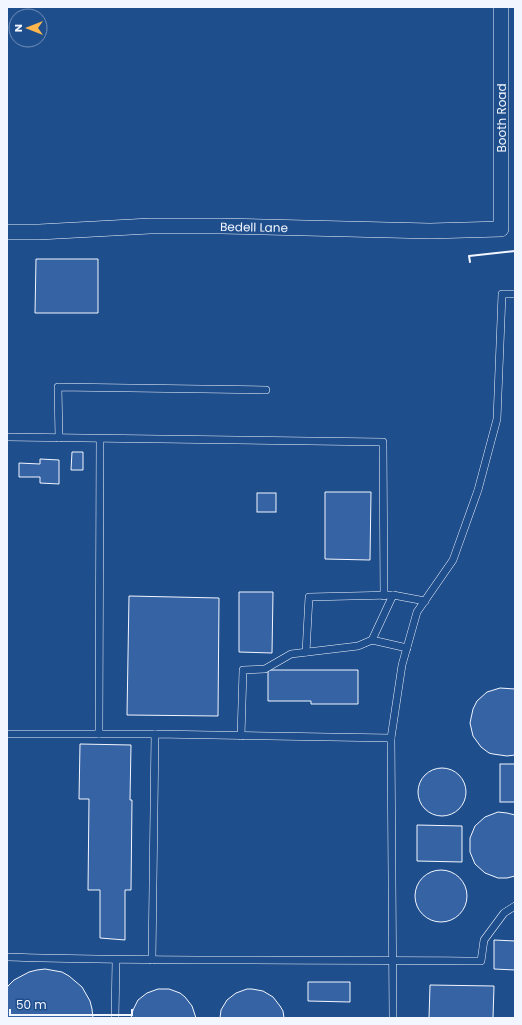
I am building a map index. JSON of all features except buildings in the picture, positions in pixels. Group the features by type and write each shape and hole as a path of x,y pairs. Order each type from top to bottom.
{"street":[{"name":"Booth Road","path":"501,7 501,229"},
{"name":"Bedell Lane","path":"7,232 39,232 150,226 220,226 430,231 501,229"}],"lane":[{"path":"393,1018 392,738 402,665 417,612 452,560 478,490 496,419 502,294 515,294"},
{"path":"59,438 58,388 266,390"},
{"path":"7,438 383,442 384,596"},
{"path":"99,734 100,439"},
{"path":"306,652 309,597 393,595 425,601"},
{"path":"372,640 393,595"},
{"path":"241,736 243,670 265,669 291,654 358,646 372,640 407,648"},
{"path":"7,734 155,734 392,738"},
{"path":"152,960 155,734"},
{"path":"7,957 78,960 481,961 484,940 504,913 515,906"},
{"path":"115,1018 116,960"}],"wall":[{"path":"470,262 469,256 515,251"}]}
